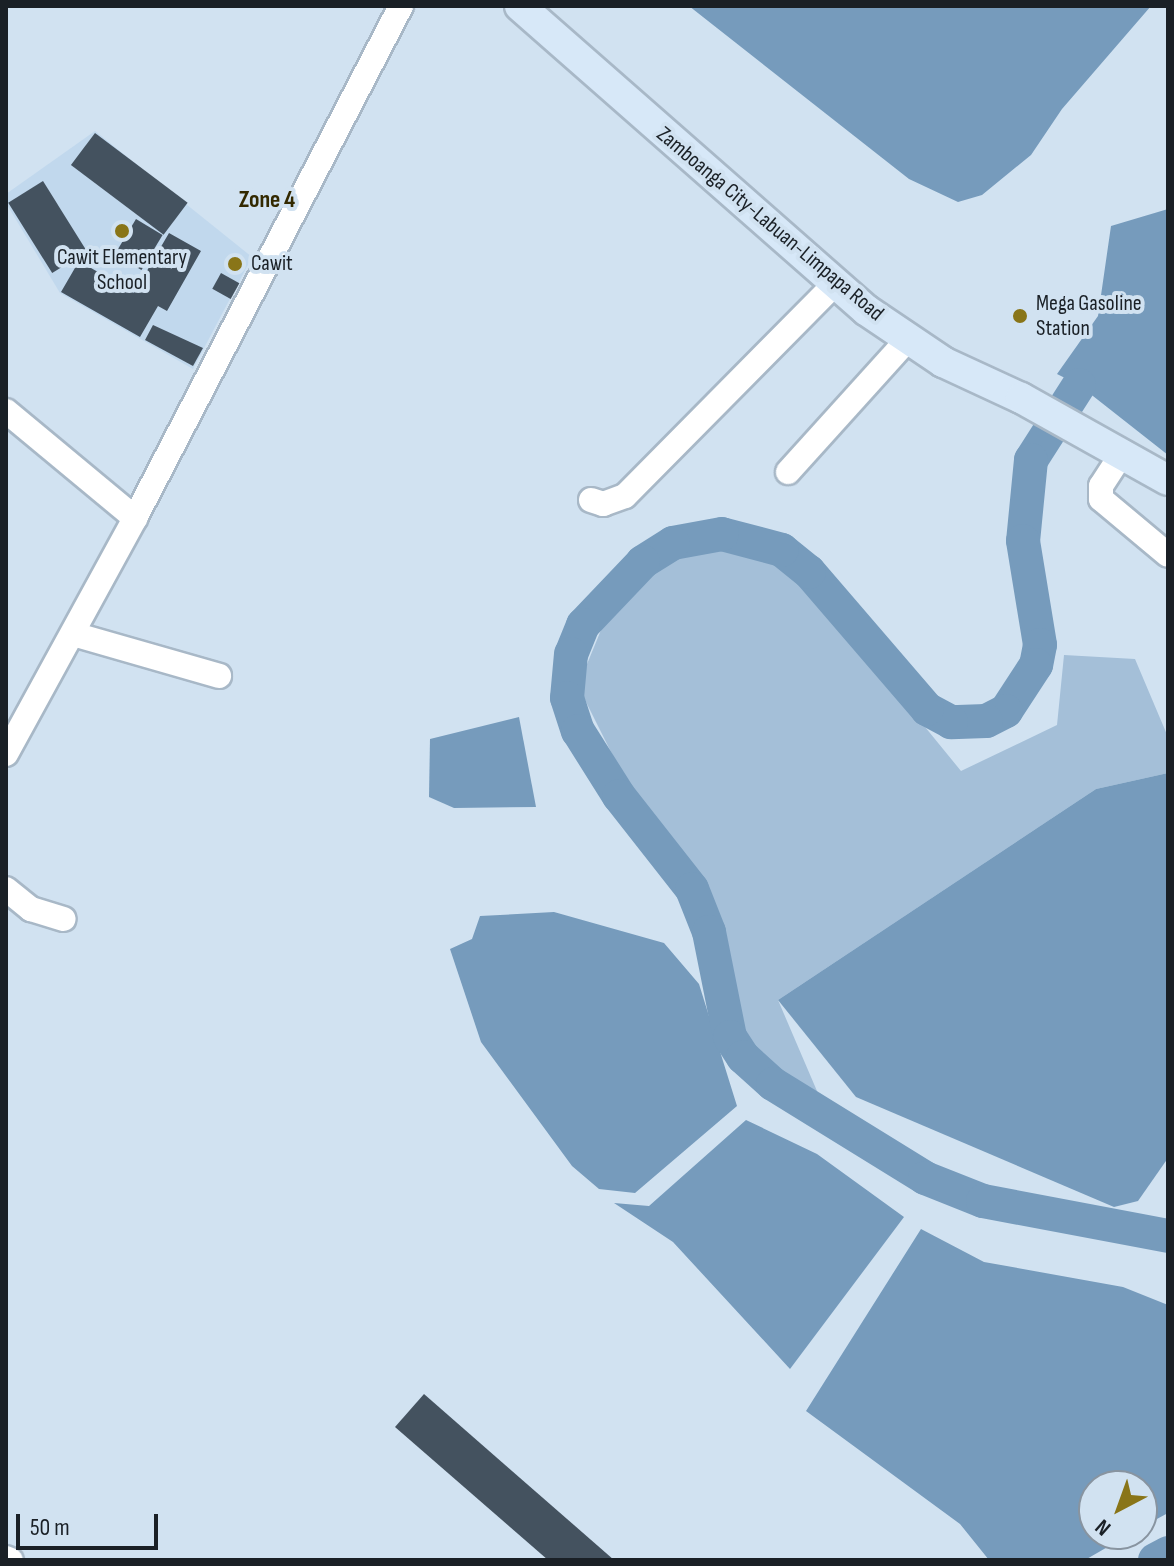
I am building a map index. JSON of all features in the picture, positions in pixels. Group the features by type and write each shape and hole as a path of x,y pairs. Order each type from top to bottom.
{"main road":[{"name":"Zamboanga City-Labuan-Limpapa Road","path":"520,6 834,285 974,379 1021,398 1123,452 1168,480"}],"street":[{"path":"6,754 135,518 401,6"},
{"path":"591,500 603,504 625,496 834,285"},
{"path":"788,472 909,338"},
{"path":"6,411 135,518"},
{"path":"1123,452 1101,486 1101,499 1168,555"},
{"path":"73,634 219,676"},
{"path":"6,889 31,909 64,919"}],"shaded area":[{"path":"689,6 1151,6 1062,109 1031,155 982,195 958,202 909,179"},
{"name":"Cawit Elementary School","path":"95,131 252,257 193,369 60,293 6,203 6,194"},
{"path":"1168,209 1168,455 1079,385 1057,374 1098,316 1111,226"},
{"path":"683,549 761,553 823,602 961,771 1057,725 1064,655 1135,659 1168,737 1168,773 1096,789 778,1000 823,1105 769,1073 745,1034 705,890 617,764 578,686 608,613"},
{"path":"519,717 536,807 454,808 429,797 430,739"},
{"path":"1168,773 1168,1158 1138,1201 1114,1207 856,1097 778,1000 1096,789"},
{"path":"554,912 664,943 699,984 737,1106 635,1193 599,1189 572,1166 481,1042 450,949 472,939 480,916"},
{"path":"746,1120 817,1154 904,1217 790,1369 673,1242 614,1203 649,1206"},
{"path":"921,1229 984,1262 1123,1287 1168,1305 1168,1513 1158,1518 1158,1470 1078,1470 1078,1550 1102,1550 1085,1560 989,1560 960,1524 806,1411"}],"building":[{"path":"95,133 188,203 164,235 71,165"},
{"path":"43,181 87,251 52,273 8,203"},
{"path":"136,219 163,235 141,270 115,254"},
{"path":"169,233 201,251 167,311 158,306 140,337 61,292 79,261 134,293"},
{"path":"221,273 239,283 231,299 212,289"},
{"path":"153,325 203,348 193,366 145,340"},
{"path":"424,1394 614,1560 548,1560 395,1427"}],"waterway":[{"path":"1079,385 1031,460 1023,541 1040,645 1036,665 1006,711 986,721 951,722 927,709 809,572 782,550 722,534 673,543 643,562 583,625 571,654 567,698 578,731 619,796 692,889 709,932 730,1037 743,1057 773,1084 925,1178 983,1201 1168,1236"},
{"path":"1155,1560 1168,1553"}],"place":[{"name":"Cawit Elementary School","path":"122,231"},
{"name":"Cawit","path":"235,264"},
{"name":"Mega Gasoline Station","path":"1020,316"}],"district":[{"name":"Zone 4","path":"267,200"}]}
